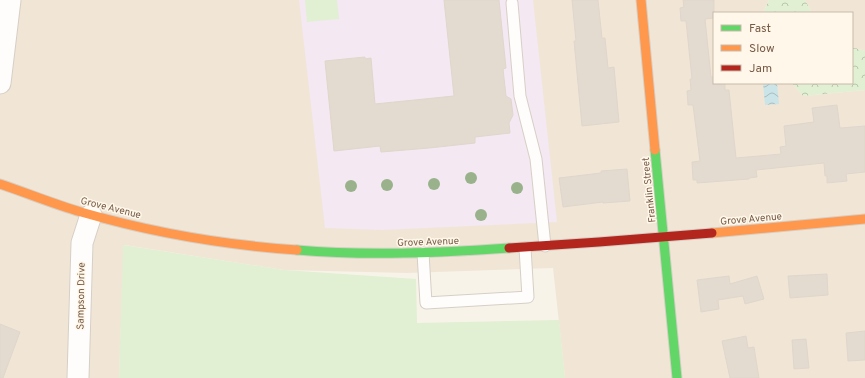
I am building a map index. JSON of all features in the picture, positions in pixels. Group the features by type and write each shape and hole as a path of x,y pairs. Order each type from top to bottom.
{"street":[{"path":"0,83 10,0"},
{"name":"Franklin Street","path":"640,0 677,378"},
{"name":"Grove Avenue","path":"0,184 90,215 194,237 292,250 359,254 423,253 526,248 865,219"},
{"name":"Sampson Drive","path":"78,378 82,243 90,215"}],"lane":[{"path":"512,3 520,96 536,159 545,246"},
{"path":"423,253 426,303 528,297 526,248"}],"shaded area":[{"path":"0,0 769,0 763,12 713,12 713,84 793,84 803,96 865,90 865,378 565,378 553,268 407,273 284,270 124,245 119,378 0,378"},
{"path":"299,0 533,0 557,222 382,230 325,228"},
{"path":"805,0 865,0 865,51 853,47 853,12 811,12"}],"green space":[{"path":"305,0 337,0 339,19 307,22"},
{"path":"769,0 805,0 811,12 763,12"},
{"path":"853,47 865,51 865,90 803,96 793,84 853,84"},
{"path":"123,245 284,270 416,279 417,323 559,320 565,378 119,378"}],"water":[{"path":"763,84 777,84 779,104 765,105"}],"building":[{"path":"444,0 499,0 506,68 503,69 506,96 511,99 513,115 509,123 510,133 475,137 475,143 429,148 381,152 380,146 334,151 325,61 365,57 365,59 371,58 375,104 454,96"},
{"path":"572,0 598,0 602,38 605,38 608,68 614,67 619,122 582,126 574,41 576,41"},
{"path":"683,0 714,0 713,18 705,19 711,77 713,77 713,84 725,84 725,90 729,90 736,158 781,154 780,147 786,146 784,126 814,122 812,108 837,105 840,128 865,126 865,172 846,174 847,181 827,183 824,163 756,170 757,177 749,179 697,183 697,180 693,180 692,162 700,161 693,105 688,105 687,91 691,90 690,79 692,79 686,21 681,21 680,8 684,7"},
{"path":"627,169 630,201 603,202 563,207 559,178 601,173 601,171"},
{"path":"827,274 828,295 790,298 788,276"},
{"path":"729,276 730,284 757,276 764,299 745,304 743,296 718,300 719,309 701,312 697,280"},
{"path":"0,324 20,332 3,378 0,378"},
{"path":"865,331 865,360 848,361 846,333"},
{"path":"746,336 748,348 754,347 759,378 730,378 722,341"},
{"path":"806,339 809,368 794,369 792,340"}],"traffic: fast":[{"path":"655,150 677,378"},
{"path":"297,250 350,253 403,253 509,248"}],"traffic: slow":[{"path":"641,0 655,150"},
{"path":"0,184 71,209 134,226 188,237 242,245 297,250"},
{"path":"712,233 865,219"}],"traffic: jam":[{"path":"509,248 712,233"}]}
